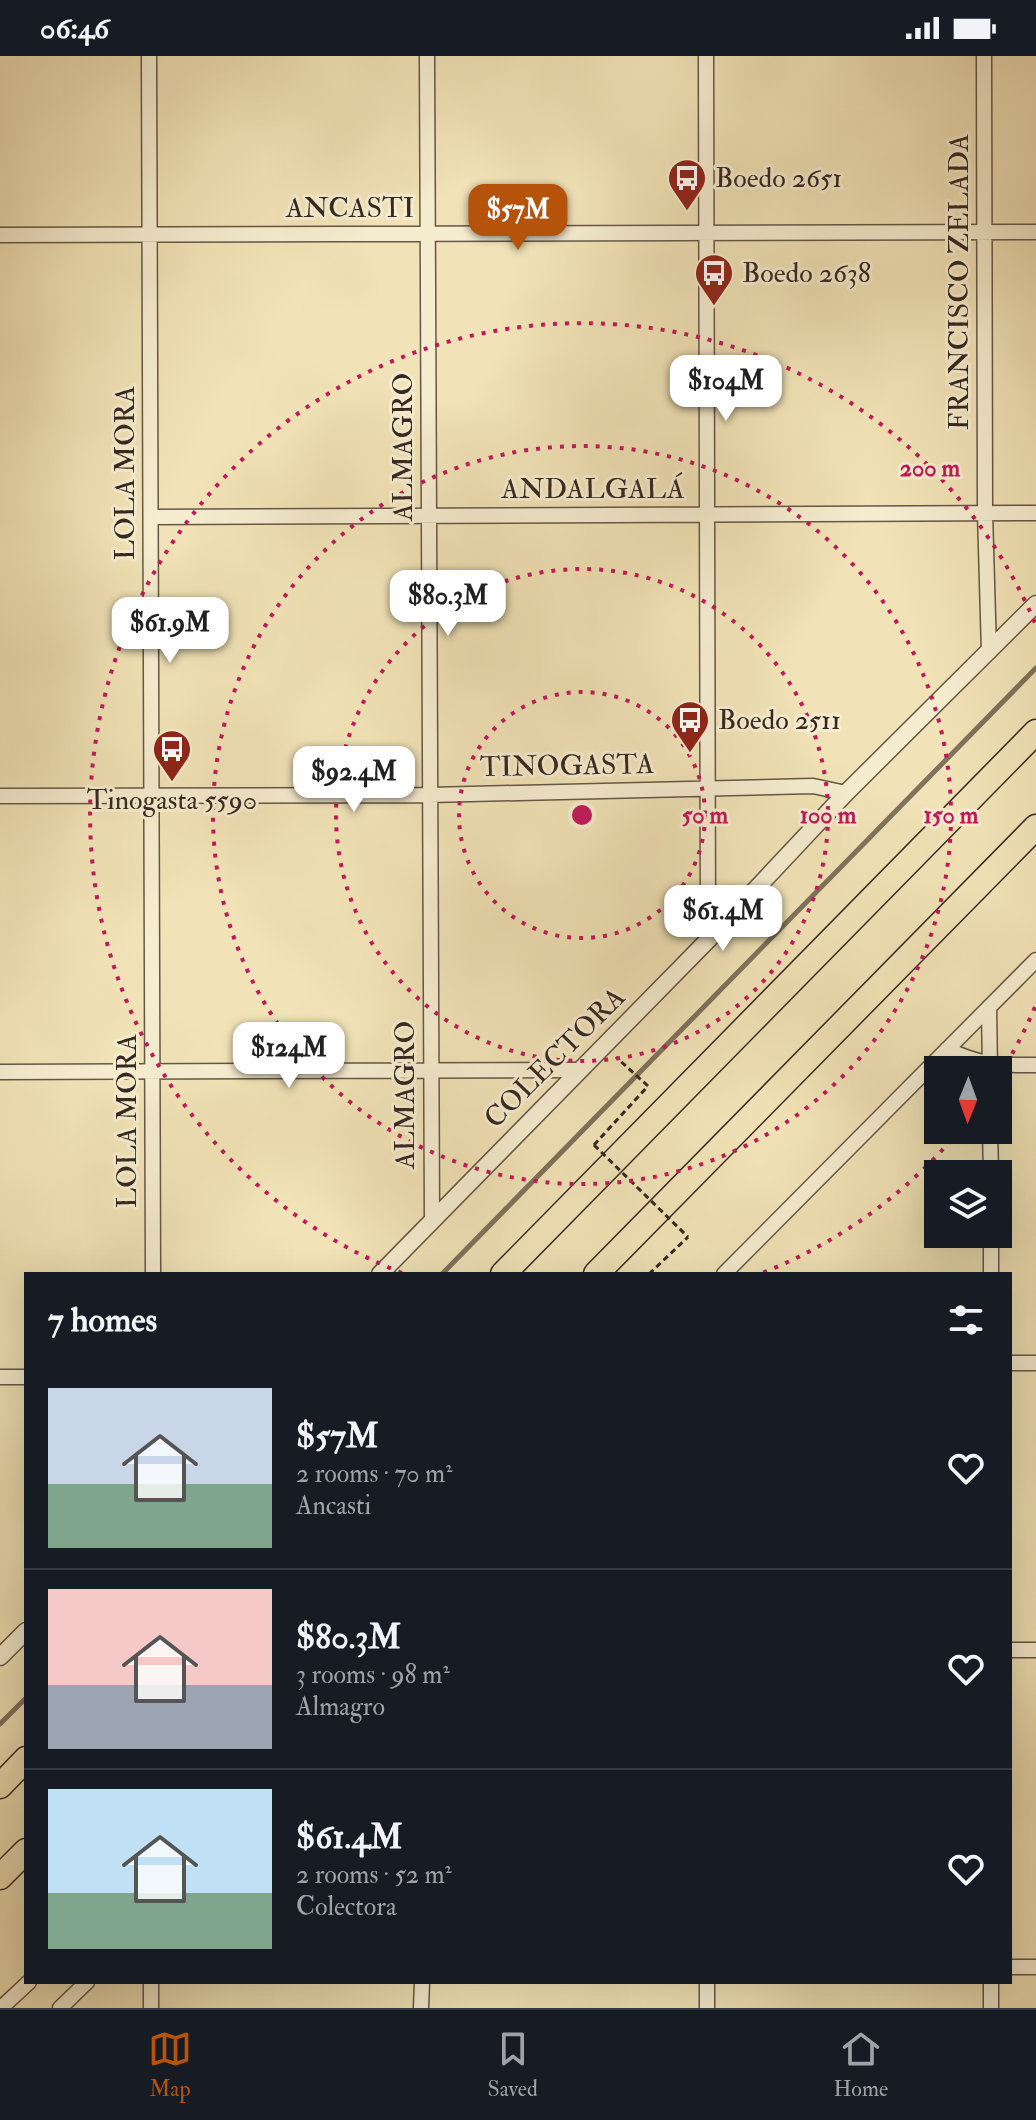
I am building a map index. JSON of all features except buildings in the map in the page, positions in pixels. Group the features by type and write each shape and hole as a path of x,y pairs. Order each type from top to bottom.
{"highway":[{"path":"505,1272 1036,732"},
{"path":"598,1272 1036,827"},
{"path":"0,1786 24,1761"},
{"path":"0,1877 24,1853"}],"street":[{"name":"LOLA MORA","path":"149,56 153,1272"},
{"name":"ALMAGRO","path":"427,56 432,1221"},
{"path":"706,56 708,940"},
{"name":"FRANCISCO ZELADA","path":"984,56 985,513 989,652"},
{"name":"ANCASTI","path":"0,235 1036,232"},
{"name":"ANDALGALÁ","path":"151,517 1036,513"},
{"name":"COLECTORA","path":"382,1272 708,940 846,793 1036,604"},
{"name":"TINOGASTA","path":"0,796 430,795 813,786 846,793"},
{"path":"726,1272 1036,960"},
{"path":"989,1007 990,1056"},
{"path":"947,1049 961,1056"},
{"path":"1012,1067 1036,1065"},
{"path":"0,1072 578,1070"},
{"path":"991,1248 991,1272"},
{"path":"1012,1363 1036,1363"},
{"path":"0,1377 24,1377"},
{"path":"0,1657 24,1633"},
{"path":"1012,1650 1036,1650"},
{"path":"1012,1967 1036,1967"},
{"path":"1,2008 27,1984"},
{"path":"60,2008 85,1984"},
{"path":"151,1984 151,2008"},
{"path":"421,2008 422,1984"},
{"path":"707,1984 707,2008"},
{"path":"991,1984 991,2008"}],"path":[{"path":"614,1055 648,1086 594,1145 688,1237 651,1272"}],"waterway":[{"path":"444,1272 1036,668"},
{"path":"0,1724 24,1700"}],"place":[{"name":"Boedo 2651","path":"687,212"},
{"name":"Boedo 2638","path":"714,307"},
{"name":"Boedo 2511","path":"690,754"},
{"name":"Tinogasta 5590","path":"172,783"}]}
